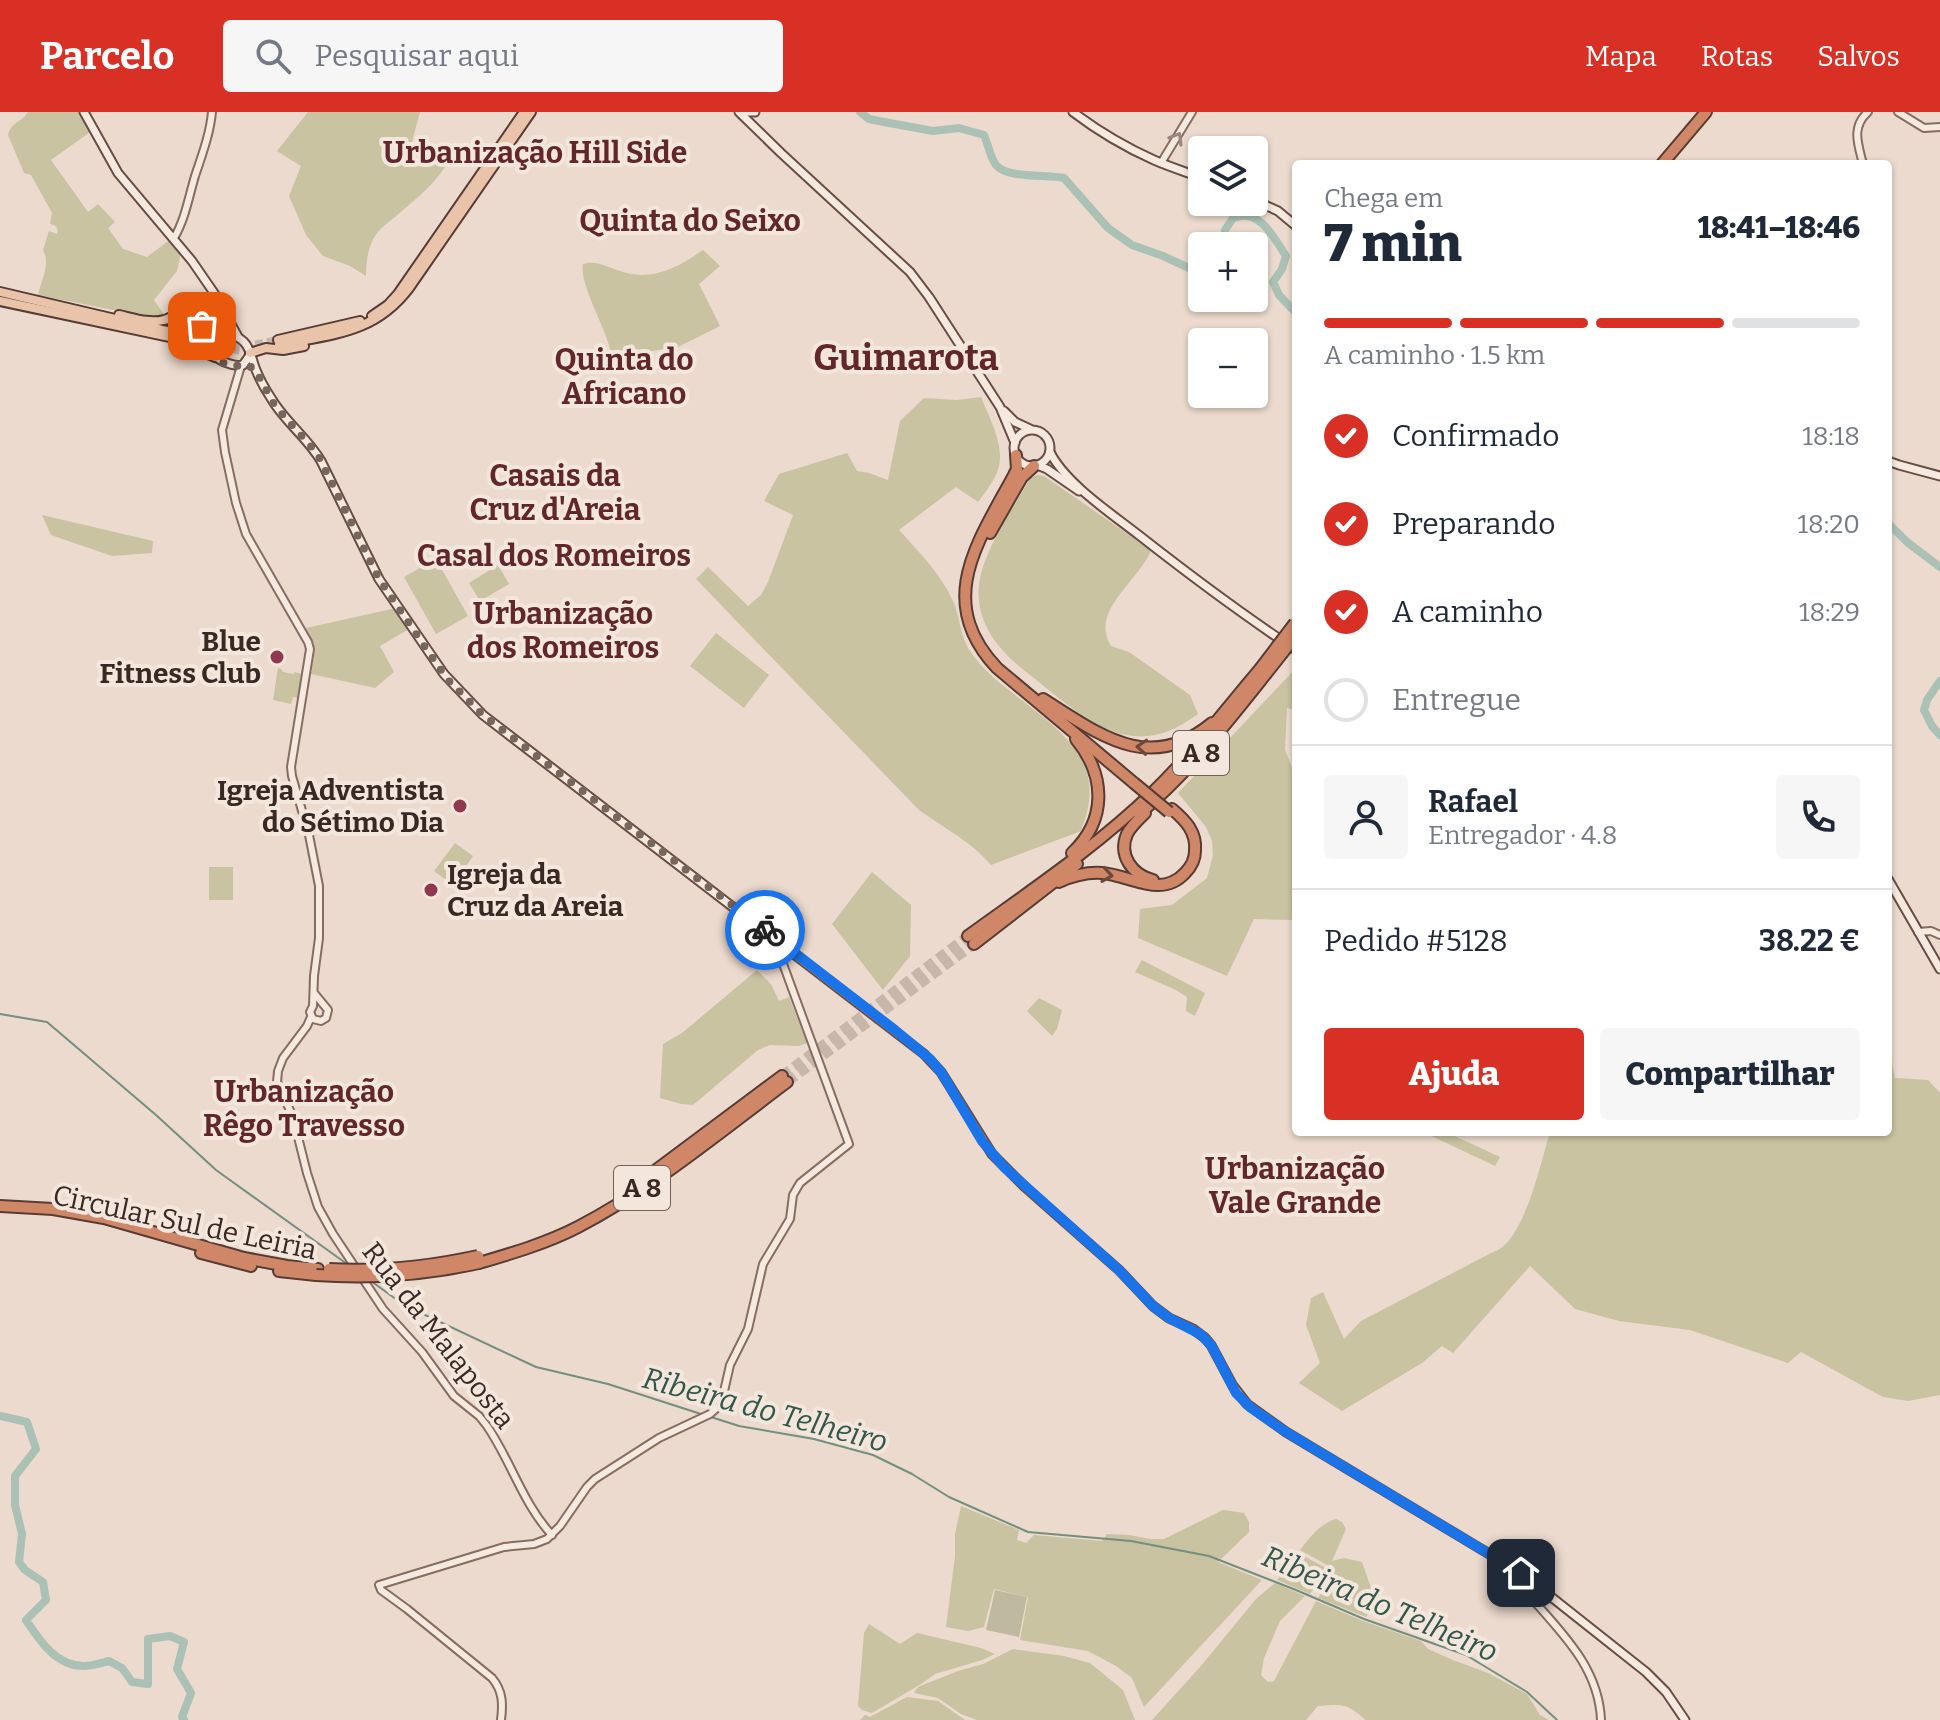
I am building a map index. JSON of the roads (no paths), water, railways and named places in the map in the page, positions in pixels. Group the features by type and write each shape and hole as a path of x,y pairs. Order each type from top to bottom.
{"highway":[{"path":"1665,160 1706,112"},
{"path":"1673,160 1715,112"},
{"path":"1016,455 1017,469 971,558 965,581 965,610 972,634 987,658 1005,676 1171,810 1189,826 1195,842 1193,861 1188,871 1169,884 1154,886 1109,874 1088,873 1064,880 1031,901"},
{"path":"1036,466 1018,482 980,553 973,575 971,599 976,625 986,645 1003,665 1136,782"},
{"name":"A 8","path":"1292,628 1262,672 1206,748 1150,804 1031,901 971,940 1149,796 1203,740 1233,701 1262,672 1292,640"},
{"path":"1043,699 1098,734 1127,745 1150,748 1173,745 1194,735 1233,701"},
{"path":"1048,878 1049,873 1085,838 1094,821 1099,800 1091,761 1064,726"},
{"path":"1150,804 1130,829 1124,844 1129,864 1145,878 1159,880 1172,877 1187,860 1190,847 1188,837 1171,810"},
{"name":"Circular Sul de Leiria","path":"0,1213 82,1220 234,1262 279,1271 390,1277 434,1272 532,1247 601,1214 648,1184 784,1079"},
{"name":"Circular Sul de Leiria","path":"0,1206 53,1209 104,1218 244,1258 317,1272"}],"main road":[{"path":"84,112 118,173 204,278 239,339"},
{"path":"378,318 356,328 278,343 356,323 388,305 524,112"},
{"path":"243,365 250,354 264,348 289,349 355,334 372,325 409,288 531,112"},
{"path":"744,112 756,112 755,127"},
{"path":"744,112 755,127 910,272 1000,407 1021,462 1047,469 1093,499 1219,597 1292,647"},
{"path":"1073,112 1125,146 1188,173"},
{"path":"1268,206 1292,223"},
{"path":"0,289 12,295 208,343 215,357"},
{"path":"0,301 208,343 222,335 228,320"},
{"path":"81,312 93,311 156,321 193,307 202,315 210,330 232,335 245,343 275,406 317,453 379,579 448,680 483,715 930,1059 992,1154 1119,1270 1153,1306 1205,1338 1236,1393 1247,1404 1286,1432 1531,1580 1534,1601"},
{"path":"60,315 194,348 231,365 255,369"},
{"path":"1000,407 1024,428 1045,436 1050,452 1061,469 1093,499"},
{"path":"1015,443 1025,432 1034,431"},
{"path":"1036,466 1050,452"},
{"path":"1892,463 1940,476"},
{"path":"1892,886 1940,969"},
{"path":"1534,1589 1646,1672 1666,1692 1685,1720"}],"street":[{"path":"174,238 190,195 212,112"},
{"path":"1161,163 1192,112"},
{"path":"1862,160 1857,129 1868,112"},
{"path":"1898,112 1924,128 1940,127"},
{"path":"231,365 237,380"},
{"name":"Rua da Malaposta","path":"243,365 222,433 241,521 310,646 291,767 317,872 320,923 311,1010 314,1019"},
{"path":"1918,932 1939,934"},
{"path":"1924,942 1928,937 1939,934"},
{"path":"501,1720 500,1690 492,1678 381,1590 379,1585 497,1548 538,1543 552,1535 595,1479 669,1432 718,1407 730,1365 748,1329 763,1264 791,1217 794,1191 849,1144 779,953 781,943"},
{"path":"313,1006 322,1004 314,993"},
{"name":"Rua da Malaposta","path":"314,1019 324,1020 327,1016 328,1010 322,1004"},
{"name":"Rua da Malaposta","path":"314,1019 283,1058 277,1082 293,1117 318,1207 383,1309 422,1352 454,1396 487,1426 525,1496 552,1535"},
{"path":"1534,1601 1587,1667 1601,1720"}],"waterway":[{"path":"860,112 869,119 884,122 933,131 959,128 984,135 994,162 1001,169 1018,174 1064,178 1108,228 1132,245 1188,268"},
{"path":"1225,232 1233,218 1241,216 1253,218 1265,226 1286,256 1273,282 1279,295 1292,309"},
{"path":"1892,527 1940,567"},
{"path":"1940,681 1924,710 1940,735"},
{"name":"Ribeira do Telheiro","path":"0,1014 47,1022 216,1170 347,1264"},
{"name":"Ribeira do Telheiro","path":"371,1281 404,1305 536,1367 608,1384 704,1415"},
{"path":"0,1416 27,1422 36,1449 15,1476 15,1505 22,1534 19,1562 43,1582 46,1600 26,1620 50,1651 65,1662 84,1666 109,1661 122,1668 132,1682 148,1684 148,1639 170,1636 184,1642 177,1669 191,1693 182,1717 184,1720"},
{"name":"Ribeira do Telheiro","path":"711,1417 873,1455 949,1497 1028,1532 1131,1541 1209,1556 1364,1619 1466,1655 1527,1692 1557,1720"}],"tunnel":[{"path":"208,339 248,346 278,340"},
{"path":"208,345 242,351"},
{"path":"782,1076 968,936"},
{"path":"787,1082 974,944"}],"place":[{"name":"Blue Fitness Club","path":"277,657"},
{"name":"Igreja Adventista do Sétimo Dia","path":"460,806"},
{"name":"Igreja da Cruz da Areia","path":"431,890"}],"district":[{"name":"Urbanização Hill Side","path":"535,153"},
{"name":"Quinta do Seixo","path":"690,221"},
{"name":"Guimarota","path":"906,357"},
{"name":"Quinta do Africano","path":"624,377"},
{"name":"Casais da Cruz d'Areia","path":"555,493"},
{"name":"Casal dos Romeiros","path":"554,556"},
{"name":"Urbanização dos Romeiros","path":"563,631"},
{"name":"Urbanização Rêgo Travesso","path":"304,1109"},
{"name":"Urbanização Vale Grande","path":"1295,1186"}]}
